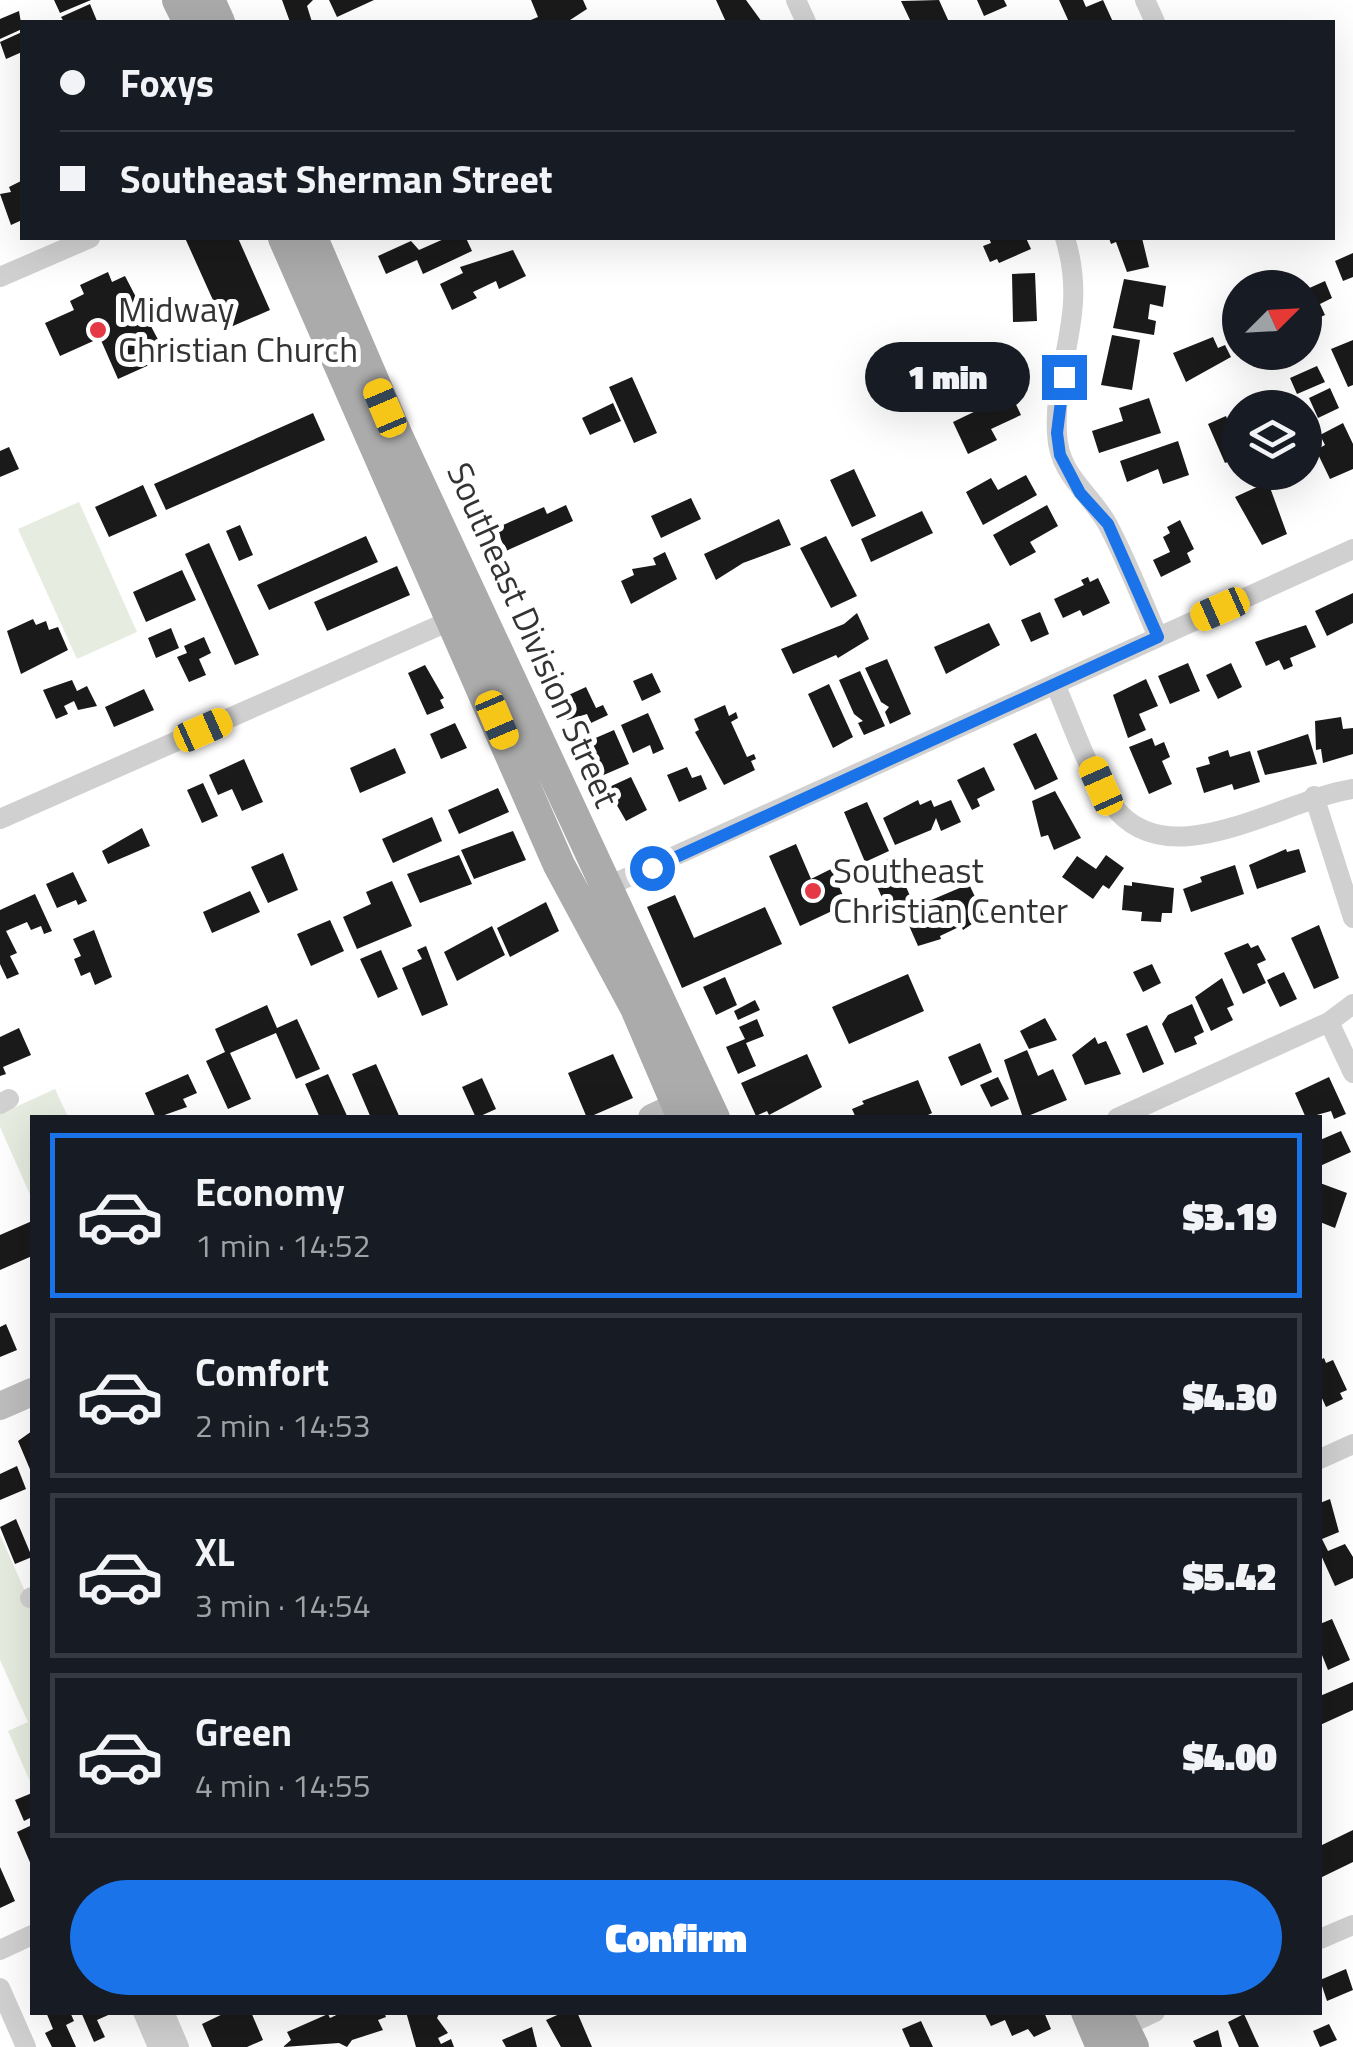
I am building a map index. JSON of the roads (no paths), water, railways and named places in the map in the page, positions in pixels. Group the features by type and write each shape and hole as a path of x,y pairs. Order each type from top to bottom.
{"main road":[{"name":"Southeast Division Street","path":"285,240 560,865 686,1110"},
{"name":"Southeast Division Street","path":"313,240 397,436 465,576 604,888 686,1110"},
{"path":"560,865 589,887 604,888"},
{"path":"1092,2015 1115,2029"}],"street":[{"path":"0,277 85,240"},
{"path":"1065,240 1076,307 1058,412 1060,455 1080,493 1108,524 1158,637"},
{"path":"604,888 1353,549"},
{"path":"0,819 454,619"},
{"path":"1055,684 1112,805 1146,832 1188,840 1314,796 1353,788"},
{"path":"1314,796 1353,918"},
{"path":"1124,1115 1329,1022 1353,1004"},
{"path":"1329,1022 1353,1073"},
{"path":"0,1406 30,1393"},
{"path":"1322,1458 1353,1444"},
{"path":"1322,1938 1353,1925"},
{"path":"0,1950 30,1936"},
{"path":"0,1988 26,2047"},
{"path":"143,2015 158,2047"},
{"path":"165,2015 179,2047"},
{"path":"1115,2029 1148,2015"}],"place":[{"name":"Midway Christian Church","path":"98,330"},
{"name":"Southeast Christian Center","path":"813,891"}]}
